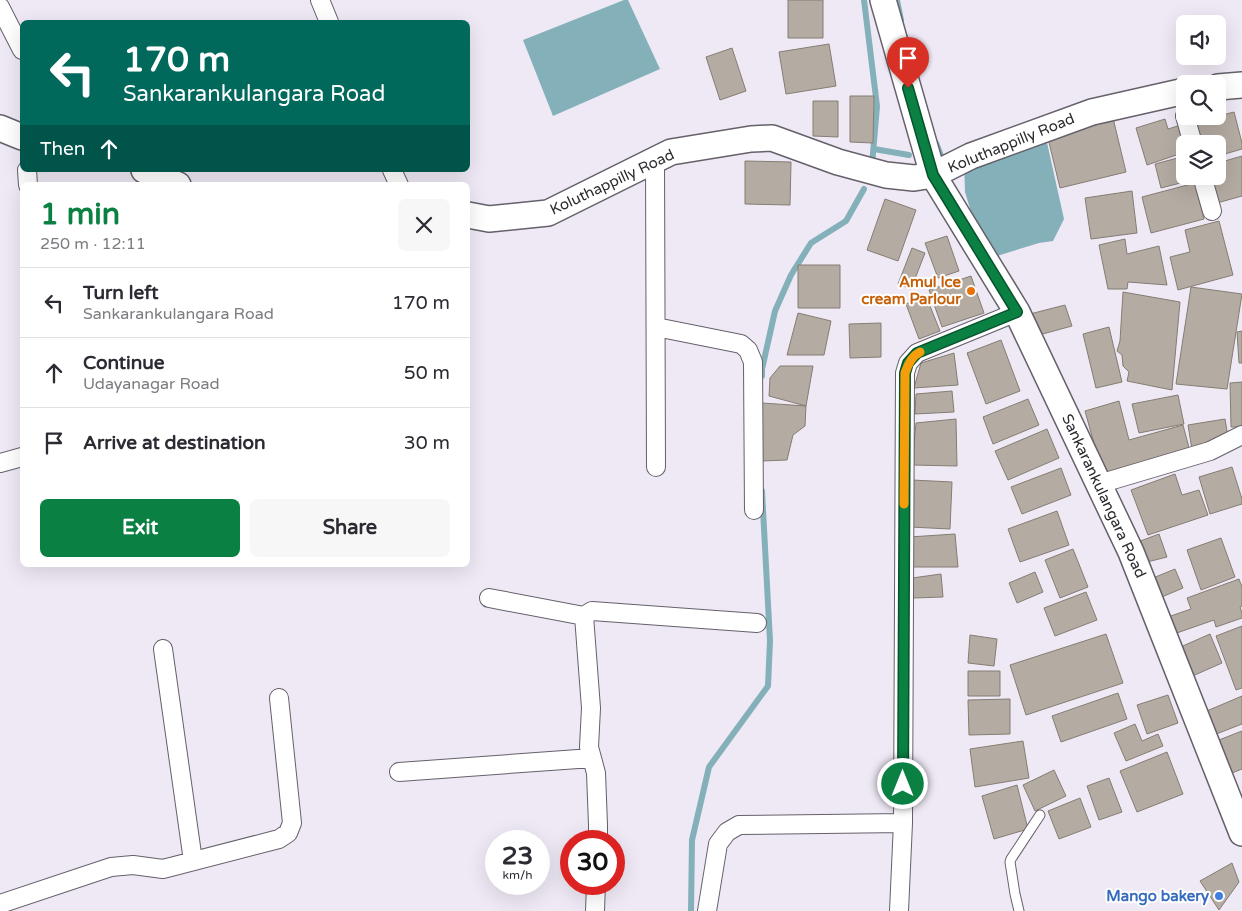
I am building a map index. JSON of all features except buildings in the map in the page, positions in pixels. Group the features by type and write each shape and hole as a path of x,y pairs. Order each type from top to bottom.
{"street":[{"path":"320,0 328,20"},
{"name":"Sankarankulangara Road","path":"883,0 933,175 1017,312 1131,552 1242,833"},
{"path":"0,7 20,46"},
{"path":"1226,86 1242,84"},
{"name":"Koluthappilly Road","path":"470,214 489,219 548,213 671,152 751,139 772,138 838,162 886,175 914,178 933,175 971,156 1092,112 1176,105"},
{"path":"0,128 20,136"},
{"path":"655,160 656,467"},
{"path":"149,172 171,182"},
{"path":"1205,185 1212,211"},
{"path":"898,911 903,823 905,373 908,363 917,353 1017,312"},
{"path":"656,327 741,344 748,350 753,362 754,510"},
{"path":"1099,484 1210,450 1241,438"},
{"path":"0,463 20,458"},
{"path":"489,598 584,616 592,611 757,623"},
{"path":"584,616 591,708 589,747 596,773 598,830"},
{"path":"163,649 192,861"},
{"path":"0,904 111,867 134,866 163,869 279,839 288,833 292,823 279,698"},
{"path":"399,772 592,758"},
{"path":"707,911 718,844 727,832 740,826 903,823"},
{"path":"595,911 596,895"}],"lane":[{"path":"1020,911 1010,862 1040,815"}],"water":[{"path":"628,0 660,69 553,116 523,40"},
{"path":"1046,138 1064,219 1053,241 1039,243 997,256 972,215 965,192 964,163"}],"waterway":[{"path":"864,0 877,106 872,165"},
{"path":"897,0 901,20"},
{"path":"936,143 942,158"},
{"path":"874,149 909,155"},
{"path":"762,376 775,311 791,275 811,243 846,221 864,189"},
{"path":"691,911 692,840 709,767 768,686 770,641 762,491"}],"slow traffic":[{"path":"904,504 905,373 908,363 920,352"}],"place":[{"name":"Amul Ice cream Parlour","path":"971,291"},
{"name":"Mango bakery","path":"1219,896"}],"route":[{"path":"903,784 905,373 908,363 917,353 1017,312 933,175 908,88"}]}
